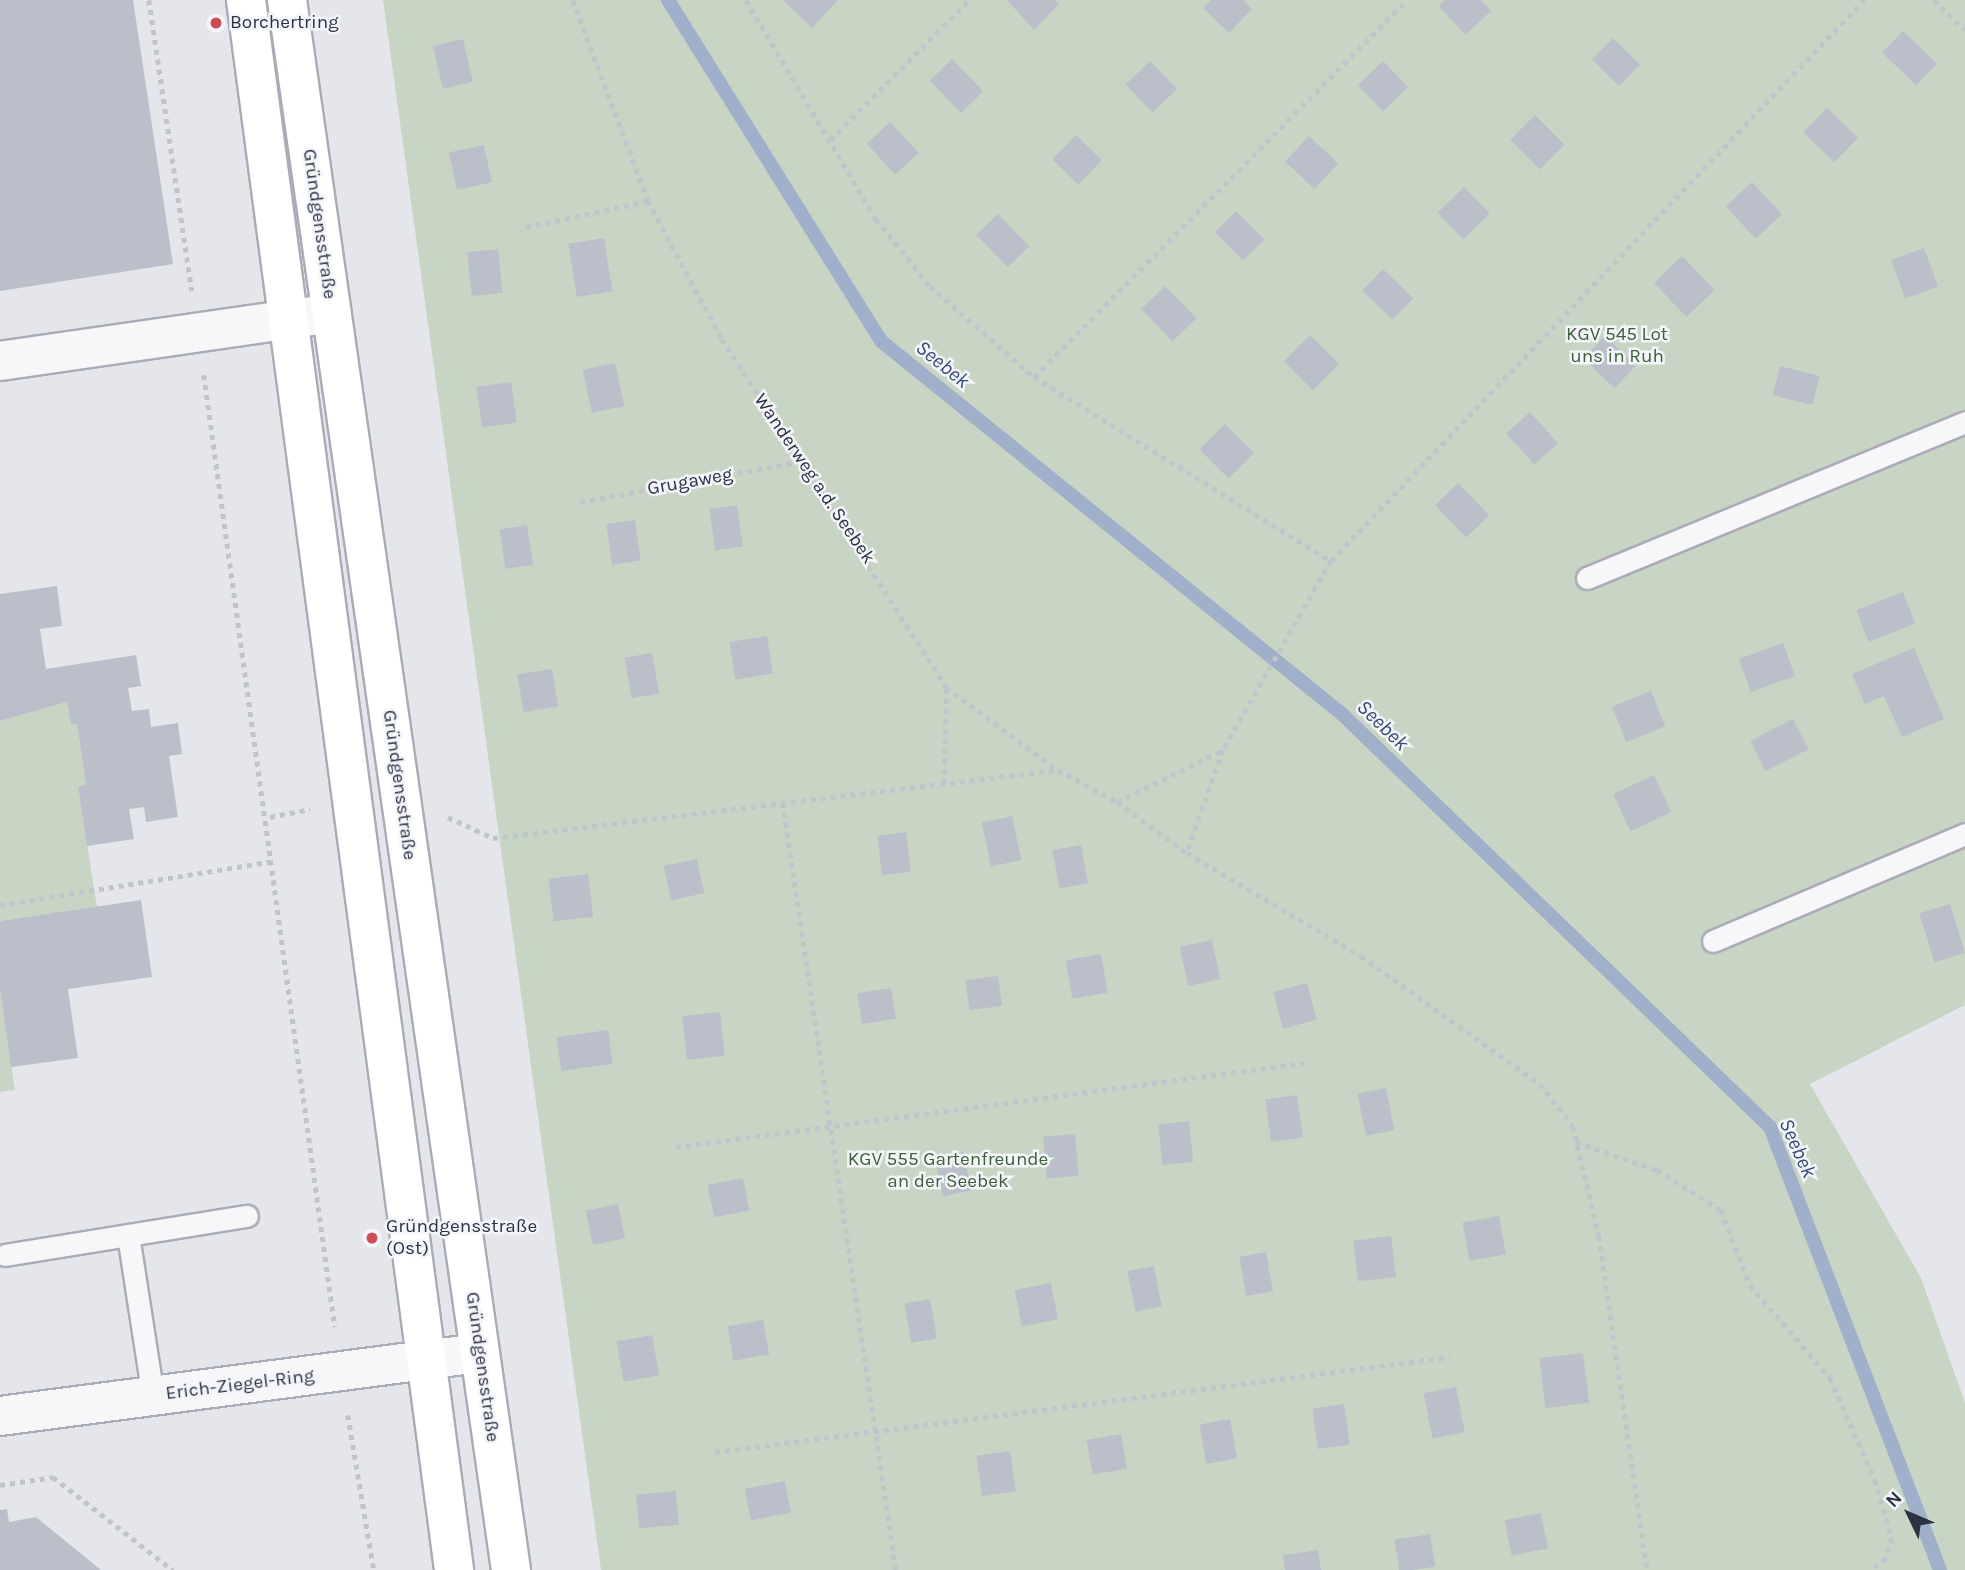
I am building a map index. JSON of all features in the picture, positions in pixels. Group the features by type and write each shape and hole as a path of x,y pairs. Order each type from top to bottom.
{"street":[{"path":"246,0 454,1570"},
{"name":"Gründgensstraße","path":"287,0 511,1570"},
{"path":"0,361 332,313"},
{"name":"Erich-Ziegel-Ring","path":"0,1416 480,1353"}],"lane":[{"path":"1587,578 1965,422"},
{"path":"1713,941 1965,834"},
{"path":"5,1255 247,1216"},
{"path":"128,1235 153,1396"}],"path":[{"path":"149,0 270,817 341,1372 374,1570"},
{"name":"Wanderweg a.d. Seebek","path":"573,0 648,201 799,462 887,587 946,687 1058,770 1117,802 1187,853 1361,956 1540,1084 1573,1125 1601,1250 1647,1570"},
{"path":"746,0 876,219 930,286 1034,377 1331,561"},
{"path":"830,140 968,0"},
{"path":"1034,377 1407,0"},
{"path":"1187,853 1223,750 1264,677 1292,639 1331,561 1864,0"},
{"path":"1934,0 1965,30"},
{"path":"526,227 648,201"},
{"name":"Grugaweg","path":"580,502 799,462"},
{"path":"944,784 946,687"},
{"path":"1117,802 1223,750"},
{"path":"400,794 493,838 1058,770"},
{"path":"270,817 352,802"},
{"path":"783,803 833,1126 874,1432 896,1570"},
{"path":"0,905 276,861"},
{"path":"676,1147 1304,1063"},
{"path":"1576,1142 1657,1170 1721,1210 1750,1285 1830,1378 1875,1480 1892,1538 1886,1559 1871,1570"},
{"path":"715,1452 1450,1357"},
{"path":"0,1485 52,1477 173,1570"}],"green space":[{"path":"383,0 1965,0 1965,1005 1810,1084 1921,1278 1965,1403 1965,1570 601,1570"},
{"path":"67,702 71,725 77,724 86,785 78,787 97,907 0,921 0,721"},
{"path":"0,989 15,1090 0,1092"}],"building":[{"path":"0,0 133,0 173,264 0,291"},
{"path":"783,0 838,0 812,28"},
{"path":"1007,0 1054,0 1059,4 1034,30"},
{"path":"1211,0 1243,0 1252,9 1229,33 1203,8"},
{"path":"1445,0 1481,0 1491,11 1465,35 1439,6"},
{"path":"1903,31 1937,64 1916,85 1882,53"},
{"path":"1613,38 1640,65 1619,86 1592,59"},
{"path":"463,39 473,82 443,89 433,46"},
{"path":"952,59 983,91 961,113 930,81"},
{"path":"1150,61 1177,89 1153,113 1126,85"},
{"path":"1383,61 1408,87 1383,111 1358,85"},
{"path":"1827,108 1858,138 1834,162 1803,132"},
{"path":"1535,115 1565,145 1540,169 1510,140"},
{"path":"890,122 919,153 895,175 867,144"},
{"path":"1076,135 1102,160 1078,184 1052,159"},
{"path":"1309,136 1338,163 1314,189 1285,162"},
{"path":"484,145 492,182 457,190 449,152"},
{"path":"1752,182 1782,214 1756,239 1726,207"},
{"path":"1464,187 1490,214 1463,239 1437,213"},
{"path":"1236,211 1264,239 1243,260 1215,232"},
{"path":"998,214 1029,246 1008,267 976,235"},
{"path":"604,238 612,291 577,297 568,244"},
{"path":"1924,248 1938,287 1905,298 1891,260"},
{"path":"498,249 503,293 472,296 467,252"},
{"path":"1682,256 1715,290 1687,317 1654,283"},
{"path":"1383,269 1413,298 1392,320 1362,291"},
{"path":"1165,286 1196,318 1173,341 1141,309"},
{"path":"1310,335 1339,364 1313,390 1284,361"},
{"path":"1605,336 1636,366 1614,388 1583,358"},
{"path":"615,363 624,406 592,413 583,370"},
{"path":"1780,366 1820,376 1813,405 1773,395"},
{"path":"511,382 517,423 482,427 476,387"},
{"path":"1530,412 1558,443 1534,465 1506,433"},
{"path":"1225,424 1254,453 1229,478 1200,449"},
{"path":"1458,483 1489,515 1466,538 1435,505"},
{"path":"737,505 743,547 715,550 709,509"},
{"path":"635,520 641,561 612,565 606,524"},
{"path":"527,525 533,565 506,569 499,529"},
{"path":"57,586 62,626 40,629 46,669 136,655 141,686 128,688 132,711 149,709 151,727 178,723 182,754 169,756 178,817 146,822 144,807 129,809 134,839 87,846 78,787 86,785 77,724 71,725 67,702 0,721 0,594"},
{"path":"1903,592 1915,624 1869,642 1856,610"},
{"path":"767,636 773,674 735,679 729,642"},
{"path":"1783,643 1795,676 1751,692 1739,659"},
{"path":"1914,648 1944,719 1902,737 1884,696 1865,704 1852,674"},
{"path":"652,653 659,693 632,698 624,658"},
{"path":"552,669 558,707 523,712 517,674"},
{"path":"1651,691 1665,726 1626,742 1612,707"},
{"path":"1793,719 1808,749 1766,771 1750,741"},
{"path":"1654,775 1671,812 1631,831 1613,794"},
{"path":"1012,816 1021,860 991,866 982,822"},
{"path":"906,832 911,872 882,875 877,836"},
{"path":"1081,845 1088,883 1059,888 1052,850"},
{"path":"697,859 704,893 671,900 664,866"},
{"path":"588,874 593,917 554,922 548,879"},
{"path":"141,900 152,977 68,989 78,1058 11,1067 0,989 0,921"},
{"path":"1950,904 1965,953 1934,962 1919,913"},
{"path":"1212,940 1220,979 1188,986 1180,947"},
{"path":"1101,954 1108,992 1072,999 1066,960"},
{"path":"998,976 1002,1006 969,1010 965,981"},
{"path":"1307,983 1317,1020 1283,1029 1273,992"},
{"path":"891,988 896,1019 862,1024 857,993"},
{"path":"720,1012 725,1056 687,1060 682,1016"},
{"path":"608,1030 613,1064 561,1071 557,1037"},
{"path":"1386,1088 1394,1130 1366,1136 1358,1094"},
{"path":"1297,1095 1303,1138 1271,1142 1265,1099"},
{"path":"1189,1121 1193,1162 1162,1165 1158,1124"},
{"path":"1075,1134 1079,1176 1047,1179 1043,1137"},
{"path":"963,1151 971,1190 943,1196 935,1157"},
{"path":"743,1178 749,1210 714,1217 708,1185"},
{"path":"618,1204 625,1238 593,1245 586,1211"},
{"path":"1499,1216 1506,1254 1469,1261 1463,1222"},
{"path":"1391,1236 1396,1277 1358,1281 1353,1241"},
{"path":"1266,1252 1273,1291 1246,1296 1239,1257"},
{"path":"1154,1266 1162,1306 1135,1311 1127,1271"},
{"path":"1051,1283 1058,1319 1022,1326 1015,1290"},
{"path":"930,1299 937,1338 911,1343 904,1304"},
{"path":"763,1320 769,1354 734,1361 728,1326"},
{"path":"652,1335 659,1375 624,1382 617,1341"},
{"path":"1583,1353 1589,1403 1545,1408 1539,1358"},
{"path":"1456,1387 1465,1432 1432,1438 1424,1393"},
{"path":"1344,1404 1350,1445 1318,1449 1312,1408"},
{"path":"1230,1419 1237,1458 1206,1464 1199,1424"},
{"path":"1121,1434 1127,1468 1093,1475 1087,1440"},
{"path":"1010,1451 1016,1492 982,1496 976,1456"},
{"path":"785,1481 791,1512 751,1520 745,1489"},
{"path":"676,1491 679,1525 639,1528 636,1494"},
{"path":"7,1509 9,1522 36,1517 101,1570 0,1570 0,1510"},
{"path":"1541,1513 1548,1548 1512,1555 1505,1520"},
{"path":"1430,1534 1435,1567 1399,1570 1394,1540"},
{"path":"1318,1550 1321,1570 1285,1570 1283,1555"}],"waterway":[{"name":"Seebek","path":"668,0 881,341 1342,714 1770,1127 1940,1570"}],"place":[{"name":"Borchertring","path":"216,23"},
{"name":"Gründgensstraße (Ost)","path":"372,1238"}],"park label":[{"name":"KGV 545 Lot uns in Ruh","path":"1617,346"},
{"name":"KGV 555 Gartenfreunde an der Seebek","path":"948,1171"}]}
